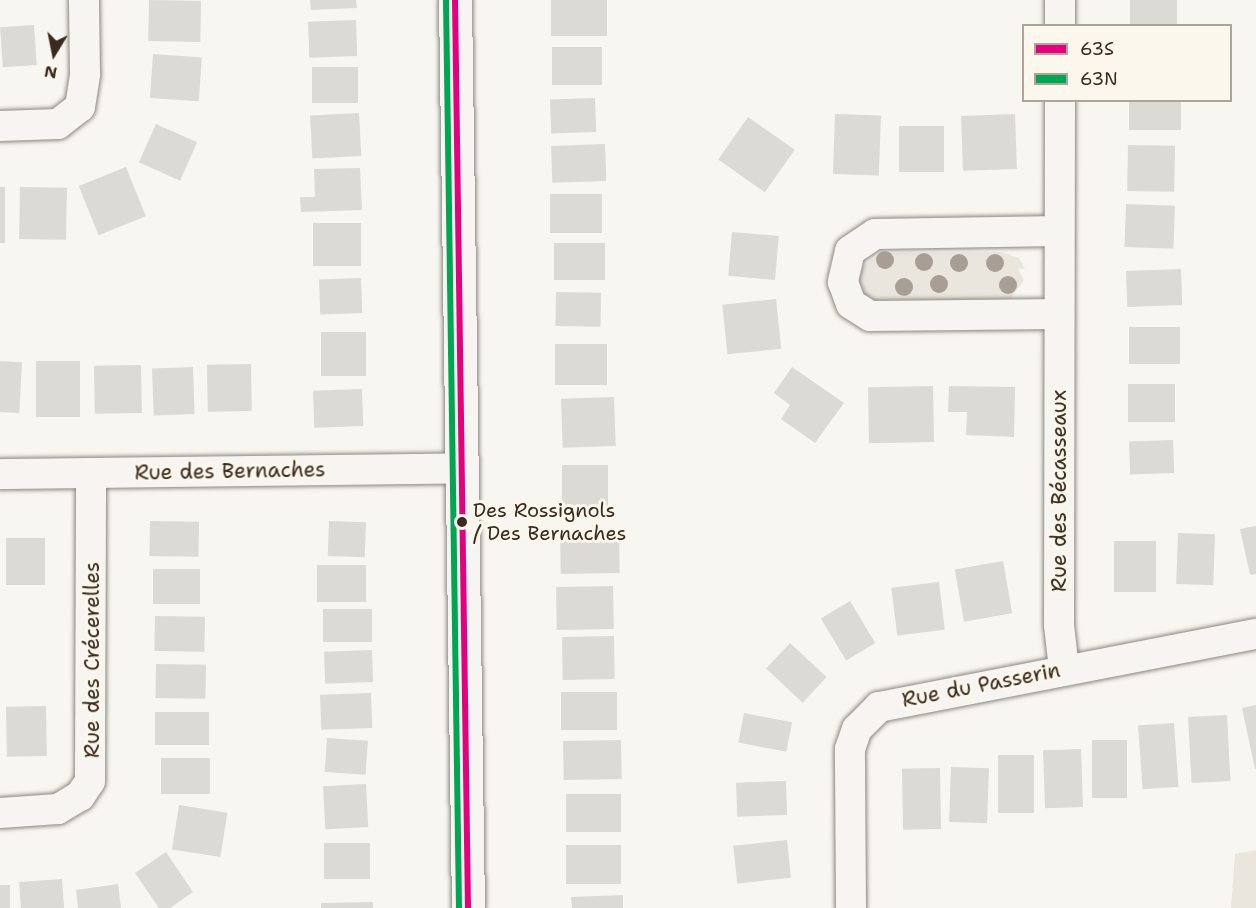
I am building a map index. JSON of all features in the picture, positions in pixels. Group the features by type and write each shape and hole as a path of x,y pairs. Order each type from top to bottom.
{"street":[{"path":"0,126 58,124 80,107 85,74 84,0"},
{"path":"455,0 468,908"},
{"path":"1060,0 1060,24"},
{"name":"Rue des Bécasseaux","path":"1060,102 1059,625 1064,669"},
{"path":"1059,231 875,234 850,251 843,282 851,304 870,316 1059,314"},
{"name":"Rue des Bernaches","path":"0,474 460,468"},
{"name":"Rue des Crécerelles","path":"0,813 58,809 74,802 90,781 91,473"},
{"name":"Rue du Passerin","path":"851,908 850,759 863,721 898,700 1256,634"}],"shaded area":[{"path":"1001,252 1019,258 1025,269 1018,269 1024,280 1008,302 875,304 863,295 858,282 861,268 880,253"},
{"path":"1256,850 1256,908 1231,908 1235,854"}],"building":[{"path":"149,0 201,1 200,42 148,41"},
{"path":"310,0 356,0 357,8 311,10"},
{"path":"551,0 607,0 607,36 551,36"},
{"path":"1130,0 1177,0 1177,24 1130,24"},
{"path":"356,20 357,56 309,58 308,22"},
{"path":"34,25 37,65 3,67 0,27"},
{"path":"552,47 602,47 602,85 552,85"},
{"path":"153,54 202,57 199,101 150,98"},
{"path":"312,67 358,67 358,103 312,103"},
{"path":"595,98 596,132 551,134 550,100"},
{"path":"1129,102 1181,102 1181,130 1129,130"},
{"path":"359,113 361,156 312,159 310,116"},
{"path":"835,114 881,116 879,176 833,174"},
{"path":"1015,114 1017,169 963,171 961,116"},
{"path":"748,117 795,150 765,192 718,160"},
{"path":"156,124 197,142 180,181 139,162"},
{"path":"899,126 944,126 944,172 899,172"},
{"path":"605,144 606,181 552,183 551,146"},
{"path":"1128,145 1175,146 1174,192 1127,191"},
{"path":"126,167 146,216 99,235 79,186"},
{"path":"360,168 362,210 301,212 300,197 315,197 314,169"},
{"path":"0,187 5,187 5,243 0,243"},
{"path":"20,187 67,188 66,240 19,239"},
{"path":"550,194 602,194 602,233 550,233"},
{"path":"1126,204 1175,206 1173,249 1124,247"},
{"path":"313,223 361,223 361,266 313,266"},
{"path":"732,232 779,236 775,280 728,276"},
{"path":"554,243 605,243 605,280 554,280"},
{"path":"1181,269 1182,305 1127,307 1126,271"},
{"path":"361,278 362,313 320,314 319,279"},
{"path":"556,292 601,293 600,327 555,326"},
{"path":"776,299 781,349 728,354 722,305"},
{"path":"1129,327 1180,327 1180,364 1129,364"},
{"path":"321,332 366,332 366,376 321,376"},
{"path":"555,344 607,344 607,385 555,385"},
{"path":"0,361 22,362 19,413 0,412"},
{"path":"36,361 80,361 80,417 36,417"},
{"path":"251,364 252,411 208,412 207,365"},
{"path":"141,365 142,413 95,414 94,366"},
{"path":"193,367 195,414 154,415 152,368"},
{"path":"792,367 844,403 815,443 781,419 790,405 774,393"},
{"path":"1128,384 1175,384 1175,422 1128,422"},
{"path":"933,386 934,442 869,443 868,387"},
{"path":"949,386 1015,387 1014,437 966,435 967,412 948,412"},
{"path":"362,389 363,426 314,428 313,391"},
{"path":"614,397 616,446 563,448 561,399"},
{"path":"1173,440 1174,473 1130,475 1129,442"},
{"path":"562,465 608,465 608,508 562,508"},
{"path":"150,521 199,522 198,557 149,556"},
{"path":"329,521 366,522 365,557 328,556"},
{"path":"1256,526 1256,574 1250,575 1240,529"},
{"path":"619,531 620,573 561,574 560,532"},
{"path":"1178,533 1215,534 1213,585 1176,584"},
{"path":"6,538 45,538 45,585 6,585"},
{"path":"1114,541 1156,541 1156,592 1114,592"},
{"path":"1003,561 1012,613 964,622 955,570"},
{"path":"317,565 366,565 366,602 317,602"},
{"path":"153,569 200,569 200,604 153,604"},
{"path":"939,582 945,630 897,635 891,588"},
{"path":"613,586 614,629 557,630 556,587"},
{"path":"850,601 875,643 846,661 821,619"},
{"path":"323,609 372,609 372,642 323,642"},
{"path":"155,616 205,617 204,652 154,651"},
{"path":"614,636 615,679 563,680 562,637"},
{"path":"790,643 827,677 803,703 766,669"},
{"path":"372,650 373,682 325,684 324,652"},
{"path":"156,664 206,665 205,699 155,698"},
{"path":"561,692 617,692 617,730 561,730"},
{"path":"371,693 372,728 321,730 320,695"},
{"path":"1256,705 1256,769 1255,769 1242,708"},
{"path":"46,706 47,756 7,757 6,707"},
{"path":"155,712 209,712 209,745 155,745"},
{"path":"744,713 792,722 786,752 738,742"},
{"path":"1227,715 1230,781 1192,783 1188,717"},
{"path":"1174,723 1178,787 1143,789 1138,726"},
{"path":"327,738 368,741 366,775 325,772"},
{"path":"621,740 622,779 564,780 563,741"},
{"path":"1092,740 1127,740 1127,798 1092,798"},
{"path":"1081,749 1083,807 1045,808 1043,750"},
{"path":"998,755 1034,755 1034,813 998,813"},
{"path":"161,758 210,758 210,794 161,794"},
{"path":"951,767 989,768 987,823 949,822"},
{"path":"940,768 941,829 903,830 902,769"},
{"path":"786,781 787,815 737,817 736,783"},
{"path":"366,784 368,827 325,829 323,786"},
{"path":"566,794 621,794 621,832 566,832"},
{"path":"179,805 227,813 220,857 172,849"},
{"path":"787,840 791,878 737,883 733,846"},
{"path":"324,843 370,843 370,879 324,879"},
{"path":"566,845 621,845 621,884 566,884"},
{"path":"166,852 193,892 170,908 159,908 135,873"},
{"path":"62,879 64,908 21,908 19,882"},
{"path":"118,884 121,908 78,908 76,890"},
{"path":"0,885 10,885 10,908 0,908"},
{"path":"623,895 623,908 572,908 571,897"},
{"path":"373,902 373,908 321,908 321,903"}],"transit line":[{"name":"63N","path":"446,0 459,908"},
{"name":"63S","path":"455,0 468,908"}],"place":[{"name":"Des Rossignols / Des Bernaches","path":"462,522"}]}
